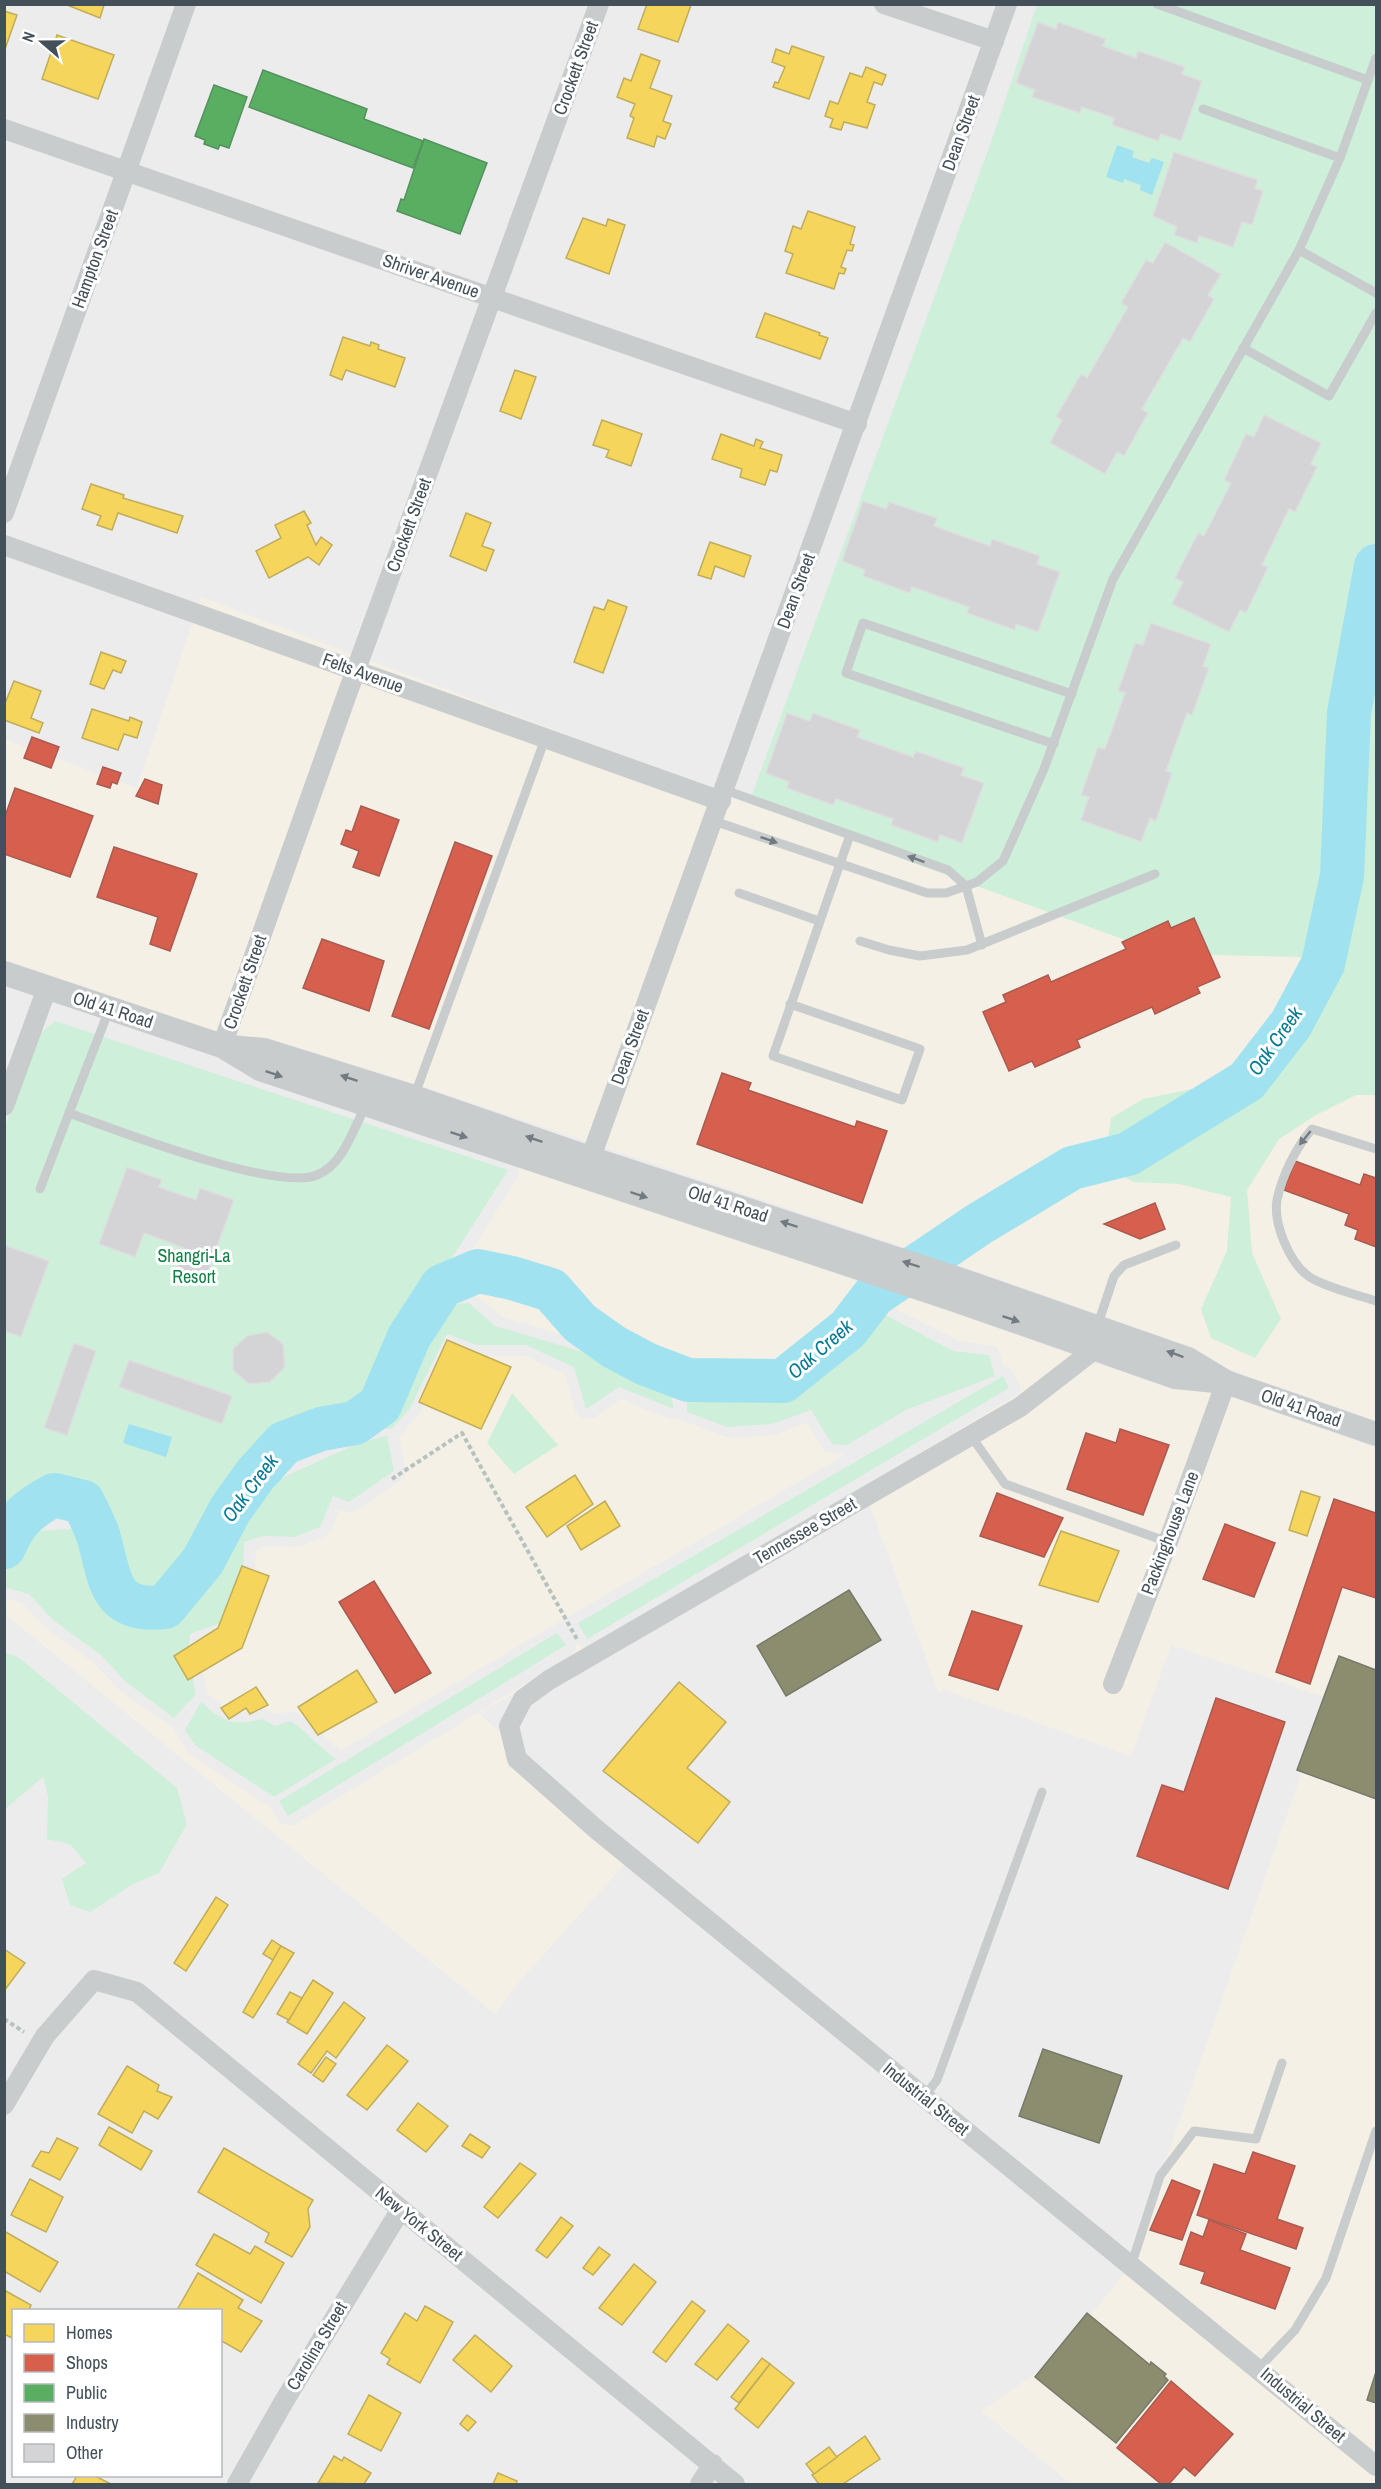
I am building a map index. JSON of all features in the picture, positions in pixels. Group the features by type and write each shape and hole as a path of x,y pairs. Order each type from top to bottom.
{"street":[{"name":"Hampton Street","path":"4,513 186,4"},
{"name":"Crockett Street","path":"222,1046 355,670 599,4"},
{"path":"884,4 994,41"},
{"name":"Dean Street","path":"587,1167 723,796 1007,4"},
{"name":"Shriver Avenue","path":"4,129 857,424"},
{"name":"Felts Avenue","path":"4,545 545,739 723,796"},
{"name":"Old 41 Road","path":"4,973 222,1046 264,1050 414,1097 587,1167"},
{"path":"4,1106 47,988"},
{"name":"Old 41 Road","path":"222,1046 260,1069 366,1105 587,1167 1096,1338 1188,1359 1226,1382 1377,1434"},
{"name":"Tennessee Street","path":"517,1712 523,1699 549,1680 1020,1407 1096,1338"},
{"name":"Packinghouse Lane","path":"1113,1684 1226,1382"},
{"name":"Industrial Street","path":"517,1712 509,1726 517,1759 596,1829 1377,2466"},
{"name":"New York Street","path":"4,2105 45,2036 94,1980 137,1992 735,2484"},
{"name":"Carolina Street","path":"237,2484 283,2403 401,2209"},
{"path":"700,2484 713,2464"}],"lane":[{"path":"1157,4 1368,80"},
{"path":"714,820 927,894 946,893 966,886 1003,861 1054,744 1113,579 1299,250 1340,158 1377,58"},
{"path":"1203,109 1340,158"},
{"path":"1299,250 1377,293"},
{"path":"1243,348 1329,396 1377,312"},
{"path":"1054,744 846,674 863,623 1072,694"},
{"path":"414,1097 545,739"},
{"path":"723,796 850,835 948,870 966,886 982,945"},
{"path":"790,1004 920,1049 902,1100 772,1056 790,1004 839,864 850,835"},
{"path":"860,941 920,956 938,955 982,945 1155,874"},
{"path":"739,893 819,921"},
{"path":"40,1189 110,1009"},
{"path":"69,1113 147,1141 264,1175 297,1179 318,1175 338,1161 366,1105"},
{"path":"1377,1149 1312,1129 1299,1143 1277,1201 1282,1238 1291,1258 1308,1277 1377,1301"},
{"path":"1096,1338 1114,1276 1124,1265 1176,1245"},
{"path":"971,1436 1005,1484 1168,1542"},
{"path":"924,2097 937,2080 1042,1792"},
{"path":"1131,2266 1160,2176 1180,2149 1194,2131 1256,2139 1282,2063"},
{"path":"1259,2368 1295,2330 1326,2278 1377,2131"}],"path":[{"path":"392,1479 462,1433 587,1657"}],"shaded area":[{"path":"201,597 749,803 1164,954 1301,956 1302,998 1272,1053 1237,1080 1143,1099 1134,1182 1179,1184 1231,1197 1227,1251 1201,1309 1280,1319 1252,1253 1247,1190 1279,1139 1316,1115 1356,1095 1376,1095 1376,1421 1240,1374 1240,1371 1230,1370 1192,1347 984,1274 418,1085 268,1038 226,1034 218,1029 216,1031 5,960 4,739 137,788"},
{"path":"519,1168 951,1312 1171,1389 1222,1394 1376,1448 1376,2484 1071,2484 981,2411 1044,2368 1046,2370 1127,2270 1328,1698 1171,1645 1131,1756 943,1689 939,1694 868,1500 479,1713 631,1857 518,1983 495,2014 5,1614 4,1598 22,1603 46,1628 94,1663 119,1690 174,1729 189,1754 270,1807 281,1824 292,1826 573,1655 577,1644 587,1650 594,1648 1020,1393 1020,1384 1011,1369 1004,1366 997,1347 957,1340 877,1300 867,1303 794,1370 758,1377 697,1378 680,1388 678,1379 671,1374 586,1342 501,1316 474,1294 444,1294 518,1177"},
{"path":"478,1356 524,1356 565,1374 575,1411 582,1419 594,1418 621,1399 669,1419 678,1419 729,1438 774,1435 807,1423 825,1452 844,1455 341,1750 331,1743 314,1723 293,1711 275,1714 261,1708 242,1713 225,1708 208,1694 200,1657 230,1631 254,1581 256,1550 266,1546 300,1547 325,1536 331,1531 340,1510 349,1513 357,1511 405,1477 406,1469 399,1437 421,1412 440,1370"}],"green space":[{"path":"1037,5 1376,5 1376,1095 1356,1095 1316,1115 1279,1139 1247,1190 1252,1253 1281,1319 1255,1358 1211,1338 1201,1309 1227,1251 1231,1197 1179,1184 1134,1182 1104,1167 1111,1118 1143,1099 1237,1080 1272,1053 1302,998 1301,957 1164,954 749,803 991,142"},
{"name":"Shangri-La Resort","path":"55,1021 508,1170 401,1338 377,1400 341,1416 275,1437 218,1510 196,1559 160,1603 142,1601 124,1594 117,1584 104,1532 89,1497 51,1489 25,1502 5,1532 5,1127 37,1036"},
{"path":"469,1303 495,1326 583,1352 668,1384 674,1409 619,1387 586,1409 574,1367 526,1345 477,1345 447,1334 410,1408 392,1429 378,1428 403,1367 444,1305"},
{"path":"876,1310 953,1351 989,1355 995,1376 906,1410 847,1445 832,1444 811,1410 772,1424 727,1427 687,1412 687,1397 698,1389 760,1389 800,1380"},
{"path":"1003,1376 1009,1388 587,1639 578,1623"},
{"path":"512,1393 558,1445 514,1474 487,1443"},
{"path":"387,1436 394,1471 349,1502 333,1496 320,1527 294,1537 263,1536 244,1542 243,1577 226,1621 190,1634 188,1657 196,1694 174,1718 126,1682 102,1656 53,1620 29,1594 5,1587 6,1569 10,1556 29,1531 74,1529 90,1540 94,1569 104,1596 150,1619 179,1600 204,1573 217,1533 227,1515 264,1495 275,1481 361,1442"},
{"path":"557,1633 566,1645 288,1816 279,1801"},
{"path":"4,1652 18,1657 177,1788 187,1824 159,1873 133,1884 90,1912 70,1905 62,1879 86,1863 70,1844 47,1839 48,1796 43,1777 5,1809"},
{"path":"201,1702 229,1721 243,1722 262,1719 275,1726 290,1721 336,1759 274,1797 195,1745 185,1730"}],"water":[{"path":"1117,145 1134,151 1132,157 1149,163 1152,158 1164,162 1152,195 1140,190 1141,185 1124,179 1123,183 1106,177"},
{"path":"129,1424 172,1437 166,1457 123,1443"}],"building: Homes":[{"path":"108,4 104,5 100,18 67,5"},
{"path":"647,4 691,5 678,42 638,29"},
{"path":"4,11 17,15 4,52"},
{"path":"57,35 114,55 98,99 42,79"},
{"path":"792,46 824,57 809,99 773,87 775,82 778,83 785,67 772,62 776,49 789,54"},
{"path":"641,54 660,61 650,88 672,96 663,121 671,124 665,139 657,136 654,147 627,138 634,118 630,116 635,104 617,97 624,78 631,81"},
{"path":"866,67 886,75 882,85 874,82 867,102 875,105 867,128 844,122 841,130 830,127 833,119 825,116 830,101 838,104 850,73 862,77"},
{"path":"808,211 855,227 850,244 854,245 852,251 847,250 841,267 846,269 844,274 839,273 834,289 786,273 793,254 785,251 793,226 801,229"},
{"path":"583,218 606,226 608,219 625,225 609,274 566,258"},
{"path":"765,313 828,338 820,359 756,337"},
{"path":"343,337 370,346 371,342 379,345 378,349 405,358 395,387 346,370 342,380 330,375"},
{"path":"515,370 536,377 521,419 500,411"},
{"path":"602,420 642,434 631,466 606,457 609,450 593,445"},
{"path":"721,434 754,446 756,439 763,442 760,448 782,455 777,472 770,470 765,485 740,477 742,469 712,459"},
{"path":"91,484 124,495 123,498 183,516 177,533 118,513 112,530 97,525 101,516 82,509"},
{"path":"304,511 311,523 307,525 316,545 321,537 332,545 319,565 308,557 269,578 256,551 281,538 275,525"},
{"path":"466,513 491,523 482,546 494,550 486,571 450,556"},
{"path":"710,542 751,556 744,577 715,566 711,579 698,575"},
{"path":"608,600 627,607 603,673 574,662 594,607 604,610"},
{"path":"101,652 126,661 121,673 113,670 104,689 90,684"},
{"path":"14,681 41,691 31,718 43,723 39,733 4,720 4,706"},
{"path":"92,709 129,721 130,717 142,722 137,738 124,734 118,750 82,738"},
{"path":"447,1340 511,1367 481,1429 419,1402"},
{"path":"575,1475 593,1504 547,1537 526,1507"},
{"path":"1301,1491 1320,1497 1307,1536 1289,1530"},
{"path":"605,1501 620,1526 581,1550 567,1526"},
{"path":"1061,1531 1119,1551 1098,1602 1039,1585"},
{"path":"242,1566 269,1576 242,1648 188,1680 174,1656 218,1628"},
{"path":"357,1670 377,1702 318,1735 298,1707"},
{"path":"679,1682 726,1722 687,1768 730,1802 698,1843 603,1771"},
{"path":"256,1687 268,1705 250,1714 246,1708 229,1719 221,1708"},
{"path":"216,1897 228,1905 186,1971 174,1963"},
{"path":"272,1940 281,1946 273,1960 263,1954"},
{"path":"281,1946 294,1953 253,2018 243,2012"},
{"path":"4,1949 25,1963 4,1991"},
{"path":"313,1980 333,1993 307,2034 287,2022"},
{"path":"290,1992 302,1998 289,2020 277,2014"},
{"path":"344,2002 365,2018 336,2058 327,2051 311,2073 298,2064"},
{"path":"387,2045 408,2061 367,2110 347,2095"},
{"path":"326,2057 336,2064 323,2082 313,2075"},
{"path":"127,2066 159,2085 157,2091 172,2097 158,2119 144,2111 132,2133 98,2114"},
{"path":"418,2103 448,2126 426,2152 397,2130"},
{"path":"109,2127 152,2151 141,2170 99,2145"},
{"path":"470,2134 490,2147 482,2158 462,2146"},
{"path":"57,2138 78,2148 60,2180 32,2166 41,2151 49,2153"},
{"path":"224,2148 313,2200 308,2209 310,2227 292,2257 265,2242 269,2233 198,2192"},
{"path":"520,2163 536,2174 498,2218 484,2207"},
{"path":"30,2179 63,2197 46,2232 11,2215"},
{"path":"561,2217 573,2226 547,2258 536,2250"},
{"path":"4,2231 58,2262 40,2292 4,2271"},
{"path":"214,2234 250,2254 255,2246 284,2263 261,2303 196,2265"},
{"path":"599,2247 610,2255 593,2275 583,2268"},
{"path":"634,2264 656,2282 622,2325 599,2308"},
{"path":"198,2273 243,2300 238,2308 262,2321 241,2352 222,2341 222,2309 178,2309"},
{"path":"4,2290 31,2305 29,2309 12,2309 12,2338 4,2334"},
{"path":"692,2301 705,2311 666,2362 653,2352"},
{"path":"425,2306 453,2322 420,2383 387,2364 390,2359 381,2353 405,2313 417,2321"},
{"path":"728,2324 749,2341 717,2380 695,2364"},
{"path":"475,2335 512,2366 491,2392 453,2360"},
{"path":"762,2358 770,2364 739,2403 731,2397"},
{"path":"770,2364 794,2383 758,2428 735,2409"},
{"path":"369,2395 401,2413 381,2451 348,2434"},
{"path":"467,2415 476,2422 468,2431 460,2424"},
{"path":"865,2436 880,2459 843,2484 819,2484 812,2475"},
{"path":"829,2447 837,2457 814,2474 806,2464"},
{"path":"334,2456 342,2461 344,2457 371,2473 364,2484 318,2483"},
{"path":"498,2473 517,2481 516,2484 493,2484"},
{"path":"76,2477 97,2477 111,2484 72,2484"}],"building: Shops":[{"path":"32,737 59,747 51,768 24,758"},
{"path":"103,767 121,773 117,784 112,782 110,788 97,784"},
{"path":"145,779 162,785 158,804 136,796"},
{"path":"15,788 93,816 70,877 4,854 4,819"},
{"path":"361,806 399,820 379,876 353,867 359,851 341,844 346,830 352,832"},
{"path":"455,842 492,856 429,1029 392,1016"},
{"path":"114,847 197,874 170,951 150,944 158,917 97,897"},
{"path":"1194,918 1220,977 1197,987 1200,993 1155,1014 1152,1007 1077,1040 1080,1047 1035,1067 1032,1061 1009,1071 983,1012 1006,1002 1003,995 1048,975 1051,982 1126,949 1122,942 1168,921 1171,928"},
{"path":"322,939 384,961 369,1011 303,988"},
{"path":"722,1073 751,1083 748,1090 855,1127 857,1121 887,1131 862,1203 697,1144"},
{"path":"1295,1161 1360,1185 1364,1174 1376,1178 1376,1247 1355,1239 1358,1230 1345,1225 1349,1214 1284,1190"},
{"path":"1155,1203 1165,1229 1140,1239 1104,1224"},
{"path":"1120,1429 1169,1445 1143,1515 1067,1489 1086,1433 1116,1443"},
{"path":"997,1493 1063,1518 1044,1557 980,1536"},
{"path":"1334,1499 1376,1513 1376,1598 1342,1587 1310,1684 1276,1672"},
{"path":"1225,1524 1275,1543 1254,1597 1203,1579"},
{"path":"374,1581 431,1673 395,1693 339,1602"},
{"path":"972,1611 1022,1626 998,1690 949,1675"},
{"path":"1216,1698 1285,1722 1228,1889 1137,1856 1162,1785 1184,1792"},
{"path":"1253,2152 1295,2166 1277,2219 1303,2228 1296,2249 1197,2215 1214,2164 1245,2174"},
{"path":"1172,2180 1200,2191 1182,2240 1150,2230"},
{"path":"1209,2220 1246,2234 1240,2250 1290,2268 1275,2309 1201,2283 1205,2272 1180,2264 1191,2232 1203,2237"},
{"path":"1171,2381 1233,2434 1195,2476 1184,2467 1169,2484 1161,2484 1117,2448"}],"building: Public":[{"path":"263,70 367,109 364,119 423,141 413,168 249,107"},
{"path":"214,85 247,97 229,148 220,145 218,149 204,144 205,140 195,136"},
{"path":"424,139 487,163 460,234 397,211 401,199 404,200"}],"building: Industry":[{"path":"849,1590 881,1640 786,1696 757,1646"},
{"path":"1339,1656 1376,1670 1376,1799 1297,1770"},
{"path":"1043,2049 1122,2076 1099,2143 1019,2116"},
{"path":"1087,2313 1150,2365 1151,2362 1166,2374 1164,2376 1168,2380 1116,2443 1035,2377"},
{"path":"1376,2372 1376,2403 1367,2400"}],"building: Other":[{"path":"1038,22 1056,29 1058,22 1106,39 1103,46 1136,58 1138,51 1185,67 1182,74 1202,81 1181,141 1161,134 1158,141 1112,125 1114,118 1082,107 1080,113 1032,97 1035,90 1016,83"},
{"path":"1174,152 1258,180 1255,188 1263,191 1252,225 1242,222 1233,247 1199,236 1197,243 1174,235 1177,227 1153,216"},
{"path":"1165,242 1221,274 1208,295 1214,299 1190,342 1183,338 1142,409 1148,413 1124,456 1117,452 1105,474 1050,443 1062,420 1056,417 1081,374 1087,378 1128,307 1121,303 1146,260 1153,263"},
{"path":"1264,415 1321,443 1311,464 1317,467 1295,512 1289,509 1262,565 1268,567 1246,613 1240,610 1229,632 1172,604 1183,582 1175,578 1198,533 1204,536 1231,483 1224,480 1246,434 1254,437"},
{"path":"863,501 886,509 889,502 937,518 934,526 990,546 992,539 1040,556 1037,564 1060,572 1038,632 1016,624 1015,630 967,613 969,607 912,587 910,593 863,576 865,570 842,561"},
{"path":"1151,623 1211,644 1203,666 1209,668 1192,715 1187,713 1166,771 1172,773 1156,821 1150,818 1141,842 1081,820 1089,797 1081,795 1098,747 1105,749 1125,693 1118,691 1135,643 1143,645"},
{"path":"787,713 810,721 813,713 860,730 857,737 913,757 916,751 964,768 961,775 984,783 962,843 940,835 938,842 891,825 893,819 836,799 833,805 787,788 789,782 766,773"},
{"path":"127,1167 162,1180 159,1187 196,1200 200,1188 234,1200 205,1279 177,1269 184,1248 144,1233 135,1257 99,1244"},
{"path":"4,1245 49,1261 21,1337 4,1331"},
{"path":"267,1332 283,1344 285,1367 270,1382 249,1384 233,1370 233,1349 247,1336"},
{"path":"74,1343 96,1351 67,1435 44,1428"},
{"path":"129,1360 232,1396 222,1424 119,1387"}],"waterway":[{"name":"Oak Creek","path":"4,1547 18,1522 45,1500 54,1495 83,1502 97,1532 109,1576 121,1597 131,1604 145,1608 165,1607 203,1561 230,1510 255,1475 284,1443 321,1429 355,1423 380,1405 409,1337 442,1286 478,1271 551,1290 580,1323 614,1347 646,1364 688,1380 783,1381 848,1329 874,1295 979,1224 1072,1168 1128,1154 1247,1081 1291,1024 1323,964 1342,876 1349,713 1376,566"}]}
